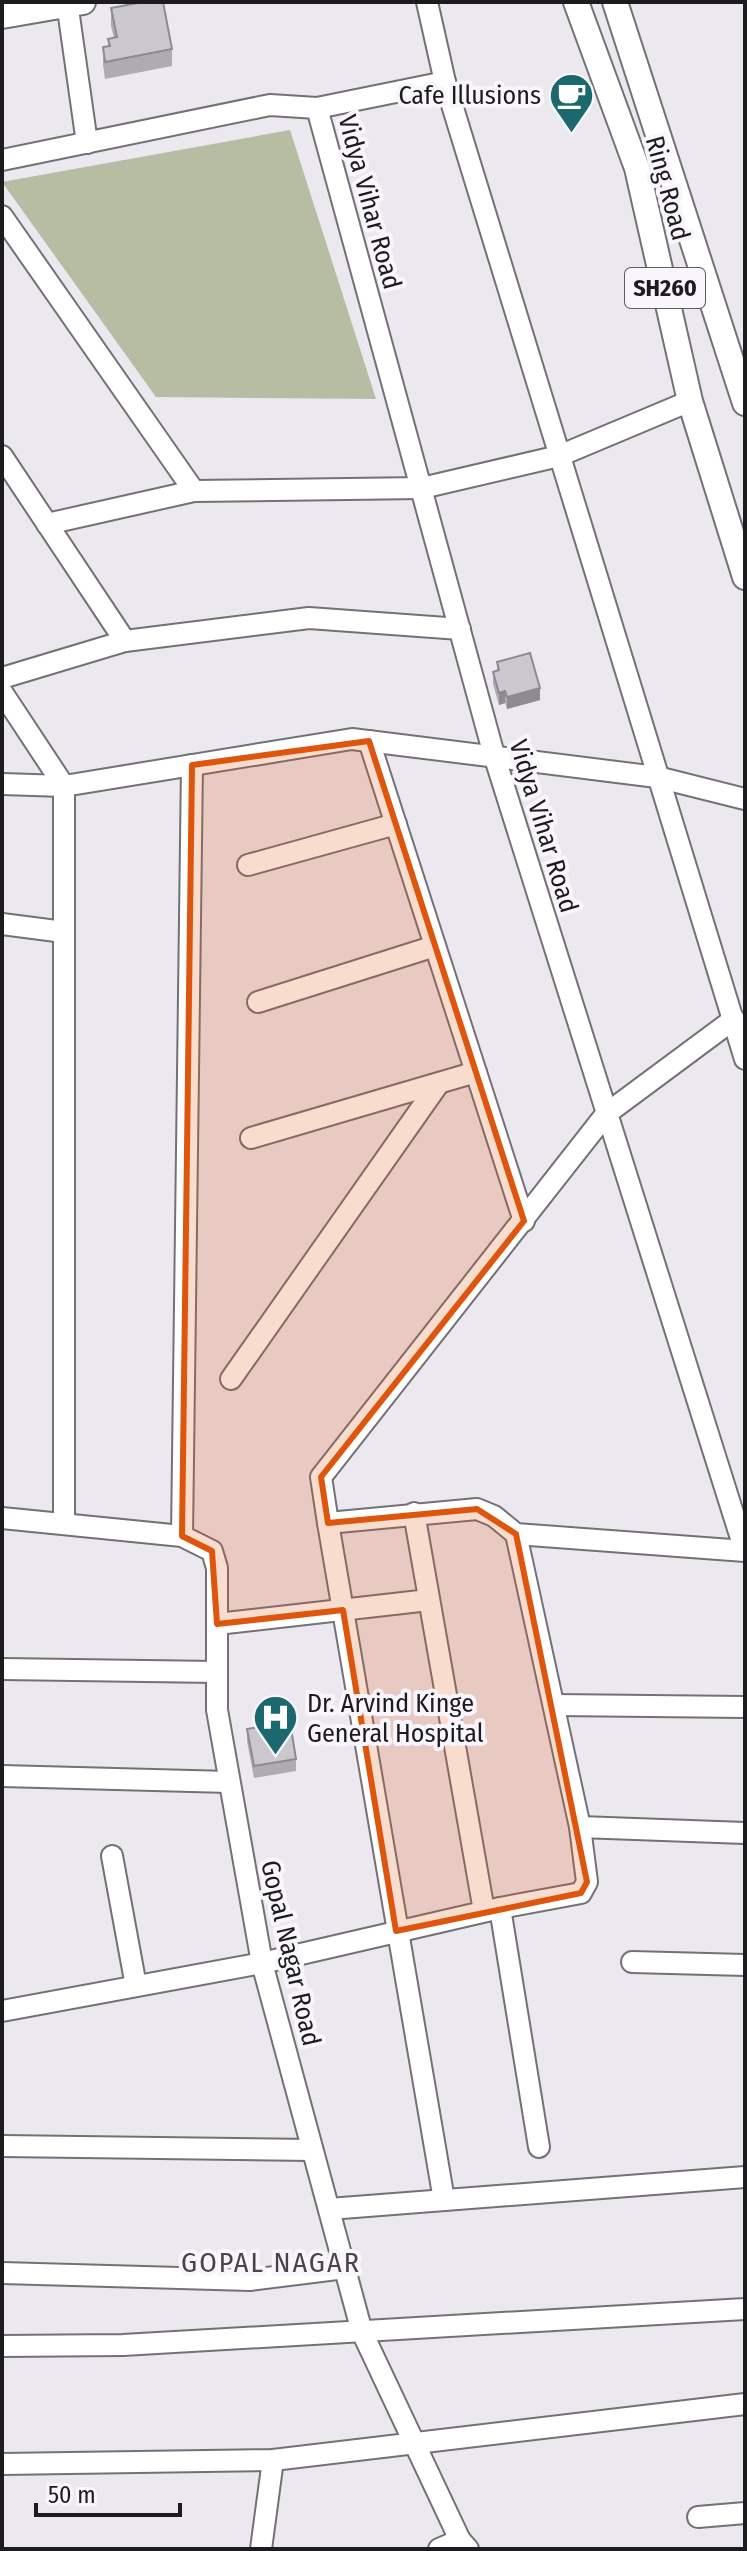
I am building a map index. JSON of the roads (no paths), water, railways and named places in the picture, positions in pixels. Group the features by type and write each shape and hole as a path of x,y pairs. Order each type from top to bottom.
{"main road":[{"name":"Ring Road","path":"576,2 637,168 690,401 745,577"},
{"name":"Ring Road","path":"615,2 745,403"},
{"path":"2,16 72,3"}],"street":[{"path":"427,2 445,82 745,1059"},
{"path":"72,3 87,143"},
{"path":"2,160 270,105 317,108 445,82"},
{"name":"Vidya Vihar Road","path":"317,108 494,755 745,1551"},
{"path":"2,216 194,491"},
{"path":"47,524 194,491 422,488 559,456 690,401"},
{"path":"2,456 125,641"},
{"path":"2,678 125,641 309,618 460,629"},
{"path":"2,692 64,786 64,1523"},
{"path":"2,784 64,786 352,739 657,777 745,799"},
{"path":"369,741 524,1221"},
{"path":"182,1536 192,765"},
{"path":"248,865 396,824"},
{"path":"2,924 64,932"},
{"path":"258,1002 435,946"},
{"path":"444,2200 321,1477 606,1114 734,1019"},
{"path":"251,1138 476,1072"},
{"path":"231,1379 439,1083"},
{"path":"328,1523 477,1509 494,1516 516,1534 745,1551"},
{"path":"414,1513 539,2147"},
{"name":"Gopal Nagar Road","path":"2,1518 182,1536 212,1551 217,1568 217,1710 262,1963 362,2332 414,2445 454,2546"},
{"path":"2,2011 262,1963 396,1931 581,1893 587,1882 580,1827 516,1534"},
{"path":"217,1624 429,1600"},
{"path":"2,1669 217,1672"},
{"path":"554,1705 745,1707"},
{"path":"2,1776 229,1782"},
{"path":"580,1827 745,1833"},
{"path":"112,1856 136,1986"},
{"path":"632,1962 745,1965"},
{"path":"2,2146 312,2150"},
{"path":"329,2209 745,2177"},
{"path":"2,2273 250,2280 345,2268"},
{"path":"2,2346 123,2345 744,2314"},
{"path":"2,2464 273,2460 745,2404"},
{"path":"261,2549 273,2460"},
{"path":"698,2517 745,2513"}],"place":[{"name":"Cafe Illusions","path":"572,134"},
{"name":"Dr. Arvind Kinge General Hospital","path":"276,1757"}],"district":[{"name":"GOPAL NAGAR","path":"271,2262"}]}
